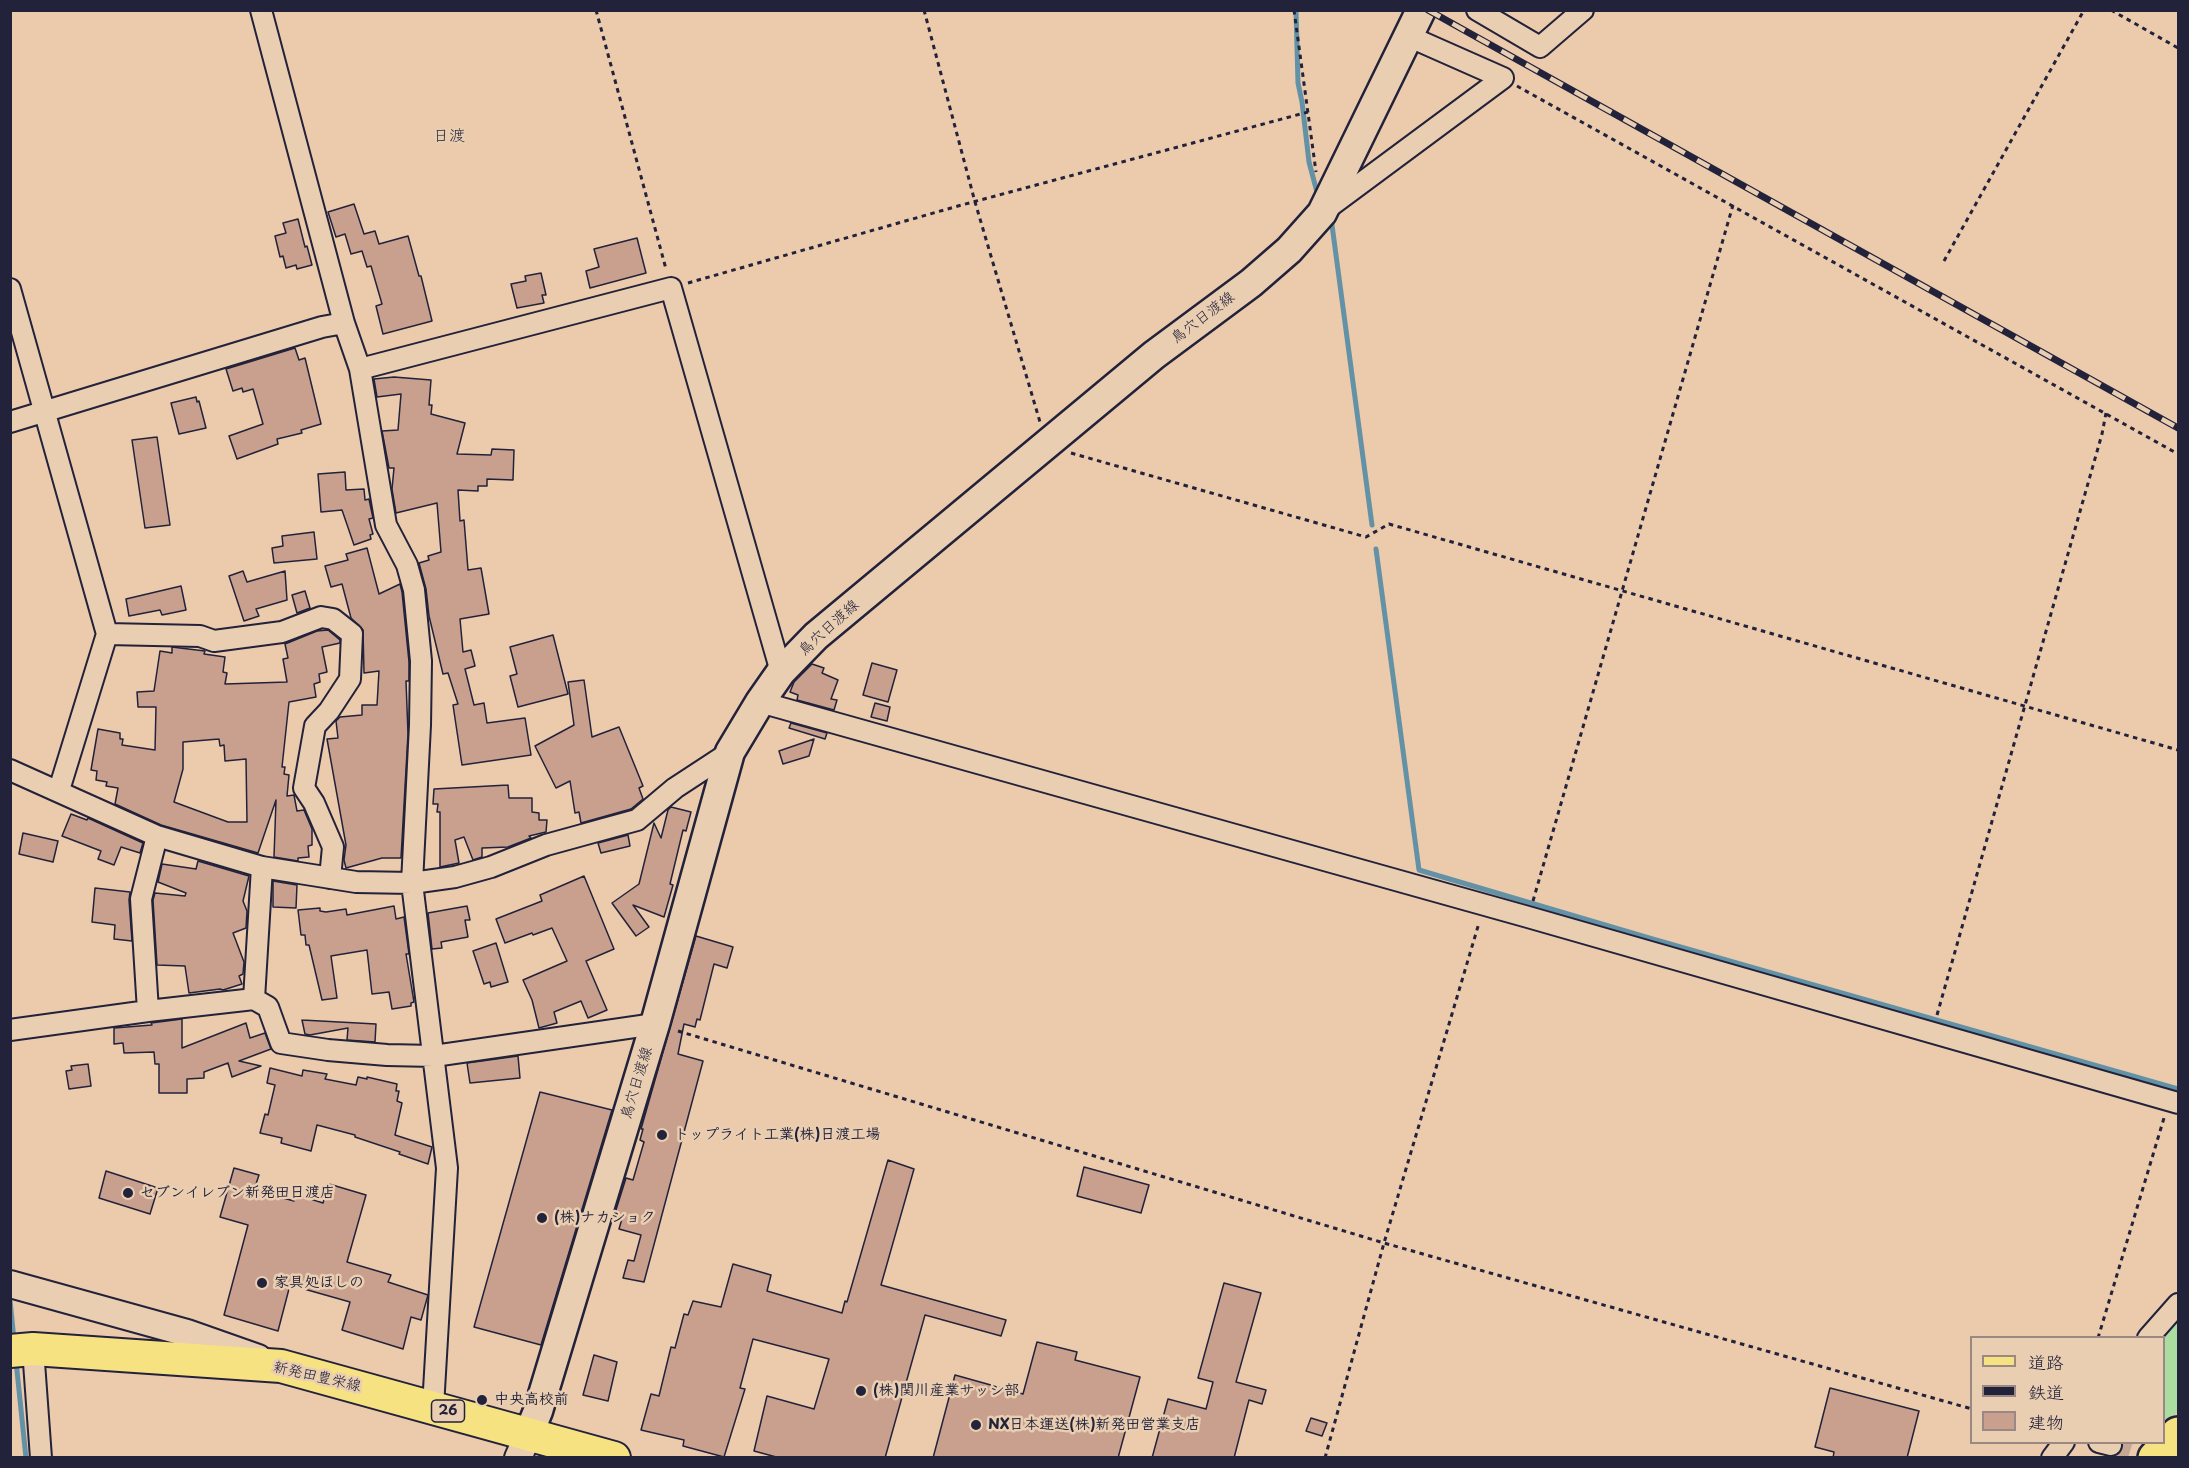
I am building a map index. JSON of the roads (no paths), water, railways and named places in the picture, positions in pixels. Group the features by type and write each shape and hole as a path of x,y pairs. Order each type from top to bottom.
{"highway":[{"path":"2156,1458 2178,1434"}],"main road":[{"name":"鳥穴日渡線","path":"524,1445 538,1411 655,1024 730,752 760,702 781,672 816,636 1154,355 1251,283 1289,250 1322,213 1421,10"},
{"name":"新発田豊栄線","path":"22,1350 281,1366 433,1407 524,1445 614,1458"}],"street":[{"path":"261,10 344,323 360,369 386,525 407,565 414,590 421,661 412,883 447,1168 433,1407"},
{"path":"1477,10 1540,47 1584,10"},
{"path":"1322,213 1503,78 1408,36"},
{"path":"360,369 671,288 781,672"},
{"path":"10,289 107,634 60,790"},
{"path":"10,422 322,327 344,323"},
{"path":"107,634 200,636 214,640 282,632 321,617 333,620 352,634 350,679 329,711 315,726 304,788 314,803 333,847 330,878"},
{"path":"760,702 1528,917 2174,1102"},
{"path":"10,770 60,790 157,836 262,867 356,882 412,883 455,877 491,867 546,845 637,820 675,788 730,752"},
{"path":"148,1011 141,899 157,836"},
{"path":"254,999 262,867"},
{"path":"10,1030 254,999 268,1007 281,1043 328,1050 434,1056 655,1024"},
{"path":"10,1284 187,1333 281,1366"},
{"path":"2150,1336 2178,1304"},
{"path":"22,1350 41,1458"},
{"path":"2052,1458 2063,1444"}],"waterway":[{"path":"1296,10 1298,83 1309,162 1318,196"},
{"path":"1328,220 1332,225 1372,525"},
{"path":"1376,549 1419,870 2178,1089"},
{"path":"10,1300 14,1340"},
{"path":"16,1361 26,1458"}],"tunnel":[{"path":"2111,1445 2150,1458"}],"railway":[{"path":"1428,10 2178,428"}],"place":[{"name":"トップライト工業(株)日渡工場","path":"662,1135"},
{"name":"セブンイレブン新発田日渡店","path":"128,1193"},
{"name":"(株)ナカショク","path":"542,1218"},
{"name":"家具処ほしの","path":"262,1283"},
{"name":"(株)関川産業サッシ部","path":"861,1391"},
{"name":"中央高校前","path":"482,1400"},
{"name":"NX日本運送(株)新発田営業支店","path":"976,1425"}],"district":[{"name":"日渡","path":"449,137"}]}
